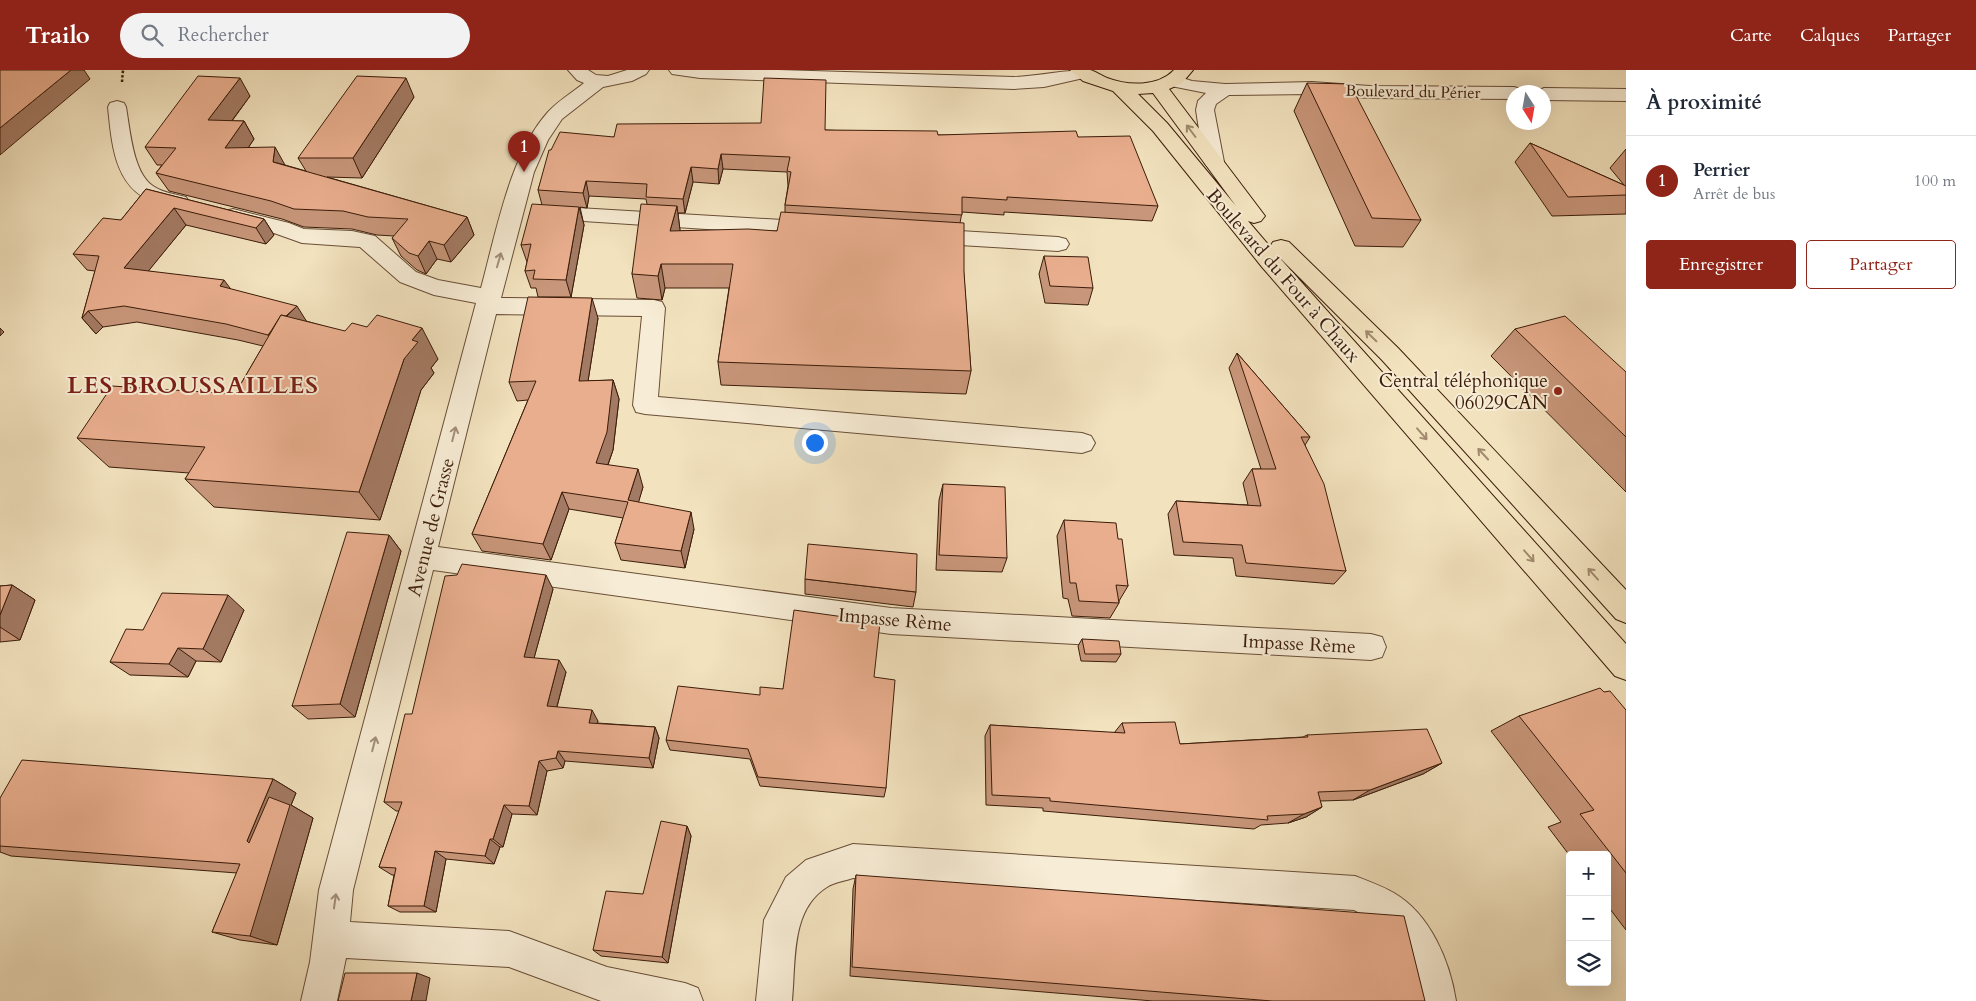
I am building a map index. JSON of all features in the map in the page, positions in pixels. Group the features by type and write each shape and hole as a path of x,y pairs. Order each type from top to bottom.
{"main road":[{"path":"1081,71 1099,81 1118,87 1134,89 1171,79"},
{"name":"Boulevard du Four à Chaux","path":"1171,79 1214,162 1250,212 1290,258 1390,354 1626,610"},
{"name":"Boulevard du Four à Chaux","path":"1118,87 1136,102 1160,127 1270,262 1626,666"}],"street":[{"name":"Avenue de Grasse","path":"319,1001 328,962 336,890 488,301 524,172 538,140 548,124 588,75 622,79 640,70"},
{"path":"678,70 700,73 1014,83 1044,81 1081,71"},
{"path":"936,70 1011,72 1020,70"},
{"path":"1234,72 1312,88"},
{"path":"1171,79 1191,86 1225,90 1312,88"},
{"name":"Boulevard du Périer","path":"1312,88 1370,92 1506,93"},
{"path":"1214,162 1205,110 1207,101 1225,90"},
{"path":"1551,94 1626,95"},
{"path":"117,107 121,138 131,172 140,186 155,196 281,228 302,236 352,238 367,241 408,277 434,287 473,295 488,301 654,308 645,405 1082,443"},
{"path":"513,212 839,231"},
{"path":"908,235 1058,244"},
{"name":"Impasse Rème","path":"422,557 891,621 1371,648"},
{"path":"774,1001 782,920 798,889 818,872 853,861 1355,893 1385,907 1410,932 1430,966 1438,1001"},
{"path":"331,939 509,949 607,985 685,1001"}],"building":[{"path":"0,70 71,70 0,128"},
{"path":"198,76 240,78 208,120 244,121 225,148 275,147 273,162 467,217 444,245 429,241 418,256 409,253 392,238 408,219 368,217 343,211 294,209 271,201 156,173 176,148 145,147"},
{"path":"357,76 406,78 353,158 298,158"},
{"path":"764,78 826,80 825,130 937,131 938,135 1076,131 1078,137 1130,136 1158,206 1007,197 1007,200 962,197 962,215 785,205 791,172 787,171 790,157 721,154 718,169 691,167 683,199 646,197 647,184 586,181 583,193 538,190 549,150 551,150 560,132 614,137 617,124 761,123"},
{"path":"1307,83 1350,84 1421,220 1372,218"},
{"path":"1530,143 1626,186 1626,195 1568,197"},
{"path":"146,189 264,219 256,228 174,208 124,268 224,280 220,286 297,306 286,316 281,315 268,335 226,324 124,306 88,311 82,318 99,256 73,254 103,218 121,220"},
{"path":"532,204 579,207 566,280 533,279 535,270 525,271 531,244 521,245"},
{"path":"641,204 677,206 670,231 748,229 777,231 781,212 964,223 964,272 971,371 718,362 733,264 661,264 658,276 632,274"},
{"path":"1044,256 1088,257 1093,288 1050,286"},
{"path":"528,297 592,298 579,381 613,380 607,432 596,463 638,469 628,500 691,512 681,551 615,543 628,502 562,492 543,544 472,534 536,381 509,382"},
{"path":"281,315 345,331 352,323 367,327 377,315 422,328 412,340 418,342 404,359 359,492 185,479 205,447 77,438 112,386 235,394"},
{"path":"1565,316 1626,372 1626,437 1515,329"},
{"path":"1237,353 1310,437 1301,437 1324,484 1346,571 1246,563 1242,545 1183,542 1176,501 1261,506 1252,469 1276,469"},
{"path":"943,484 1005,487 1007,558 939,555"},
{"path":"1064,520 1116,523 1118,539 1122,539 1128,586 1116,585 1119,603 1079,601 1076,583 1070,583"},
{"path":"347,532 389,535 340,704 292,706"},
{"path":"808,544 917,554 916,592 805,579"},
{"path":"462,564 546,575 524,657 559,660 547,706 592,710 589,723 655,727 649,758 558,751 556,758 539,761 529,806 504,805 493,839 490,839 485,856 435,851 424,906 388,906 396,868 379,867 402,802 384,802 405,714 412,714 445,576 457,575"},
{"path":"12,585 0,615 0,586"},
{"path":"162,593 228,595 203,649 178,648 169,664 110,662 126,629 143,630"},
{"path":"794,610 880,622 874,677 895,680 886,788 758,777 748,749 666,740 678,686 760,695 760,687 783,689"},
{"path":"1082,639 1119,641 1121,654 1085,654"},
{"path":"1600,688 1604,692 1610,691 1626,710 1626,873 1611,854 1611,851 1609,851 1580,814 1594,810 1519,716"},
{"path":"1175,722 1180,744 1427,729 1442,763 1370,790 1318,792 1322,807 1304,814 1267,816 1268,820 1050,801 1050,798 992,795 990,725 1125,733 1122,723"},
{"path":"22,760 273,779 247,841 249,843 269,797 290,805 250,936 212,932 240,864 0,846 0,798"},
{"path":"661,821 687,826 662,957 593,950 606,891 643,894"},
{"path":"856,875 1404,916 1425,1001 1272,1001 852,967"},
{"path":"345,973 417,973 411,1001 338,1001"}],"place":[{"name":"Perrier","path":"524,172"},
{"name":"Central téléphonique 06029CAN","path":"1558,391"}],"district":[{"name":"LES BROUSSAILLES","path":"193,385"}]}
